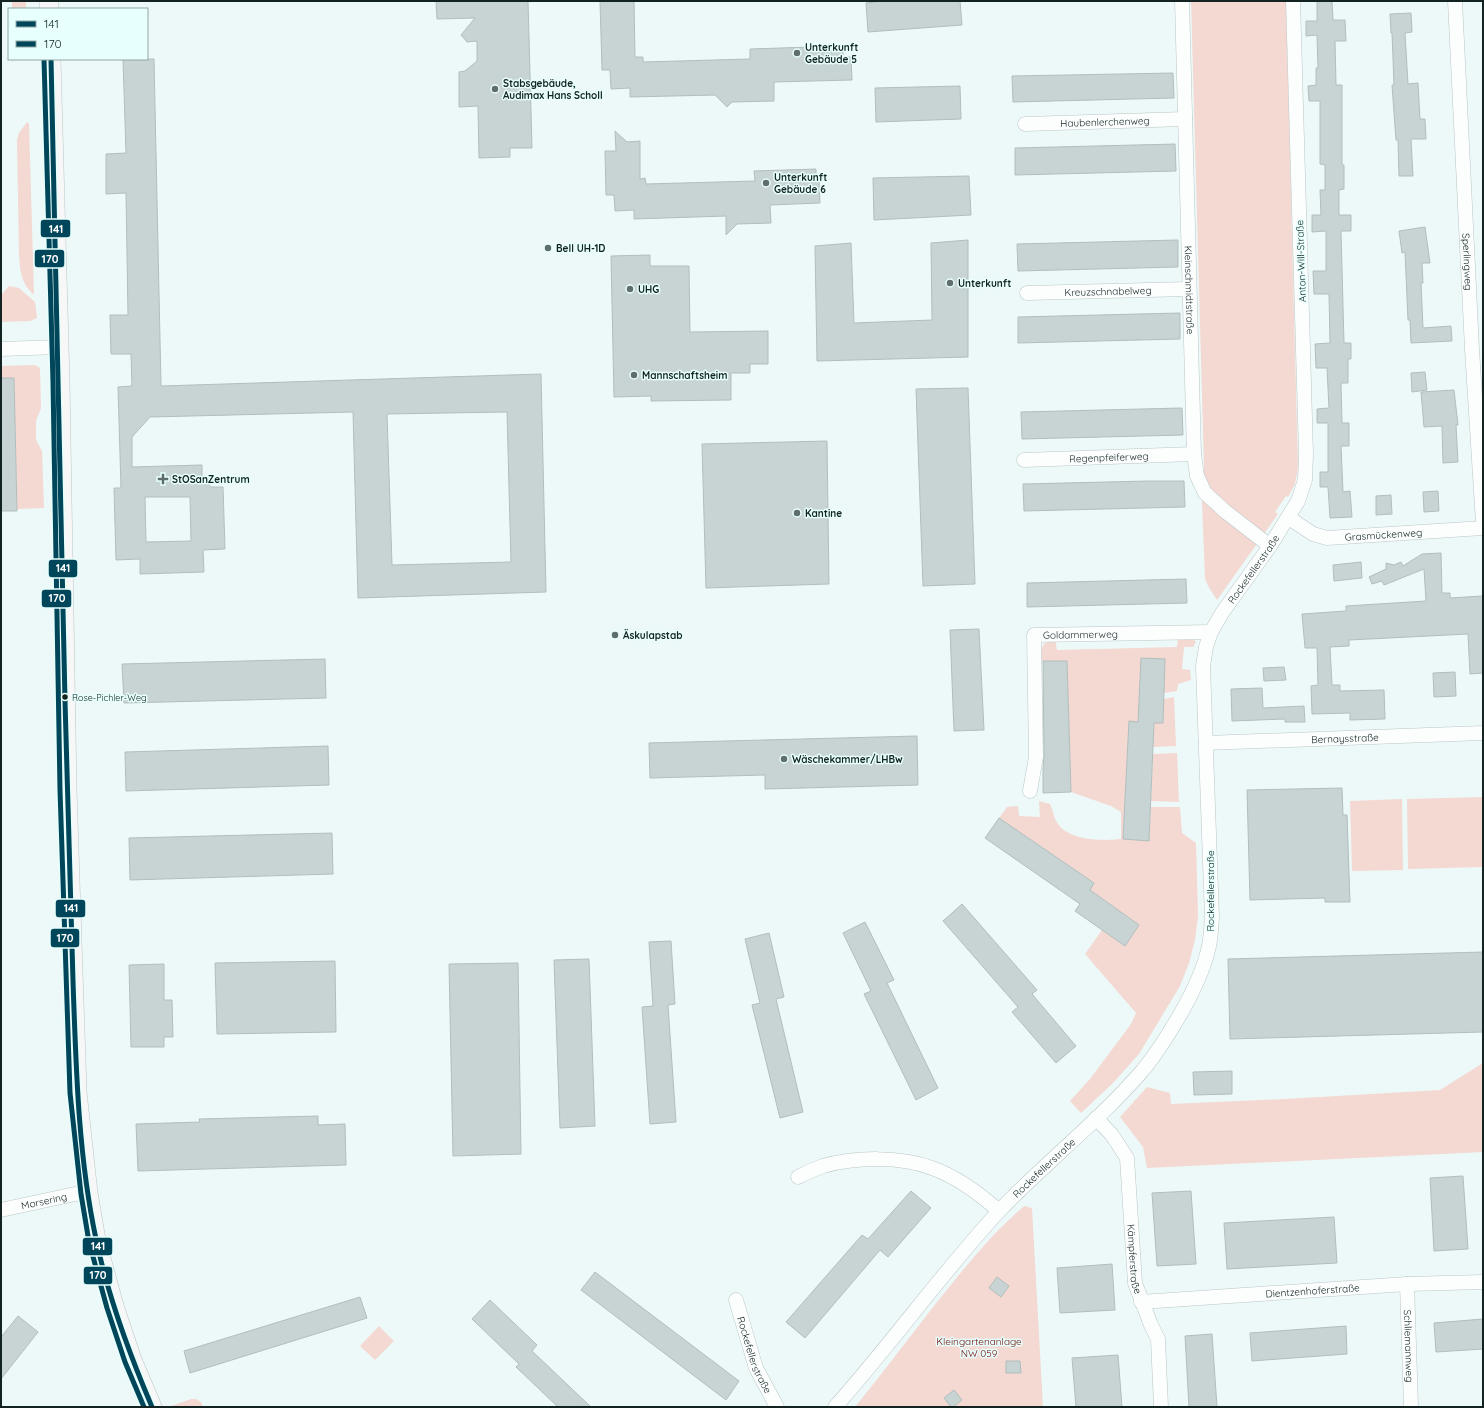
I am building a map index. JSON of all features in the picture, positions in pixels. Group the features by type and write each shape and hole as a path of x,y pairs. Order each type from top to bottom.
{"main road":[{"path":"51,60 67,790 77,1092 88,1193 96,1240 114,1306 132,1360 152,1407"}],"street":[{"name":"Kleinschmidtstraße","path":"1182,1 1188,290 1194,454 1197,476 1205,493 1226,512 1270,546"},
{"name":"Anton-Will-Straße","path":"1288,518 1298,501 1305,480 1306,454 1293,1"},
{"name":"Sperlingweg","path":"1455,1 1472,349 1483,522"},
{"name":"Haubenlerchenweg","path":"1025,124 1185,119"},
{"name":"Kreuzschnabelweg","path":"1027,294 1188,290"},
{"path":"1,349 58,347"},
{"name":"Regenpfeiferweg","path":"1024,460 1194,454"},
{"name":"Grasmückenweg","path":"1288,518 1313,534 1327,538 1483,528"},
{"name":"Rockefellerstraße","path":"835,1407 999,1211 1096,1118 1143,1070 1192,995 1202,971 1209,946 1212,918 1203,666 1206,647 1211,632 1222,613 1288,518"},
{"name":"Goldammerweg","path":"1030,791 1036,756 1034,635 1211,632"},
{"name":"Bernaysstraße","path":"1206,743 1483,733"},
{"name":"Kämpferstraße","path":"1096,1118 1112,1135 1127,1158 1135,1283 1158,1339 1161,1407"},
{"path":"798,1177 823,1166 860,1160 880,1159 905,1162 932,1168 957,1180 983,1196 999,1211"},
{"name":"Morsering","path":"1,1210 75,1194 88,1193"},
{"name":"Dientzenhoferstraße","path":"1142,1302 1407,1284 1483,1282"},
{"name":"Schliemannweg","path":"1407,1284 1411,1407"},
{"name":"Rockefellerstraße","path":"736,1300 756,1368 777,1407"}],"green space":[{"path":"12,1 26,1 26,8 12,8"},
{"path":"1191,1 1286,1 1298,468 1295,484 1288,497 1286,496 1275,512 1278,514 1217,600 1205,578 1202,503 1204,467"},
{"path":"27,122 29,124 34,295 26,286 22,276 19,254 17,140 19,133"},
{"path":"9,286 19,288 35,302 37,318 30,321 1,322 1,295"},
{"path":"35,365 40,368 41,408 36,421 36,440 42,451 44,508 17,509 14,378 1,378 1,366"},
{"path":"1178,638 1192,638 1196,642 1193,647 1184,647 1182,669 1190,670 1191,680 1178,684 1177,691 1164,693 1165,659 1141,658 1138,722 1129,722 1123,839 1149,840 1151,807 1180,807 1182,833 1196,843 1198,916 1195,940 1189,963 1180,986 1139,1054 1113,1083 1081,1113 1070,1101 1090,1079 1131,1024 1136,1013 1085,954 1102,930 1125,946 1139,925 1090,890 1094,883 999,818 1007,807 1018,806 1019,816 1040,817 1039,801 1050,804 1055,820 1063,830 1070,834 1096,840 1121,839 1121,812 1111,806 1071,792 1067,661 1040,661 1041,650 1044,644 1055,639 1057,650 1177,647"},
{"path":"1174,697 1176,746 1153,747 1154,723 1163,723 1164,699"},
{"path":"1177,753 1179,802 1151,801 1153,754"},
{"path":"1483,797 1483,867 1408,869 1407,799"},
{"path":"1402,799 1403,870 1352,871 1350,801"},
{"path":"1483,1063 1483,1152 1147,1168 1143,1147 1120,1117 1147,1087 1170,1093 1171,1104 1440,1090"},
{"name":"Kleingartenanlage NW 059","path":"1024,1206 1032,1208 1043,1407 855,1407 971,1260 997,1231"},
{"path":"379,1326 394,1341 375,1360 360,1346"},
{"path":"191,1399 196,1399 201,1402 203,1407 171,1406"}],"building":[{"name":"Stabsgebäude, Audimax Hans Scholl","path":"436,1 528,1 532,148 510,148 510,157 479,158 478,106 459,107 459,72 465,71 477,61 477,41 467,42 461,35 475,18 437,19"},
{"name":"Unterkunft Gebäude 5","path":"600,1 634,1 635,57 643,57 643,62 750,59 750,49 843,46 843,57 851,57 852,80 774,82 774,101 732,102 727,107 715,95 630,97 630,88 611,89 610,70 602,70"},
{"path":"881,1 960,1 962,25 868,32 866,3"},
{"path":"1317,1 1332,1 1333,20 1345,20 1346,41 1335,41 1336,85 1342,85 1342,165 1344,165 1344,189 1339,190 1339,215 1351,215 1351,231 1341,231 1344,343 1351,343 1351,359 1348,359 1348,383 1341,383 1342,423 1349,423 1349,446 1341,446 1343,492 1350,491 1352,517 1330,518 1328,487 1320,487 1320,472 1328,472 1328,423 1317,423 1317,409 1329,408 1327,368 1316,368 1315,344 1330,343 1329,294 1314,294 1313,271 1326,271 1326,231 1312,232 1312,215 1321,215 1320,190 1325,190 1325,165 1320,164 1320,101 1309,101 1308,86 1316,85 1316,68 1318,68 1317,35 1306,36 1306,21 1317,21"},
{"path":"1411,13 1412,32 1405,33 1408,84 1418,83 1420,119 1425,119 1426,139 1411,139 1413,176 1399,176 1398,140 1396,140 1392,85 1394,85 1390,14"},
{"path":"154,59 161,386 541,374 546,592 358,598 353,412 150,417 132,437 132,467 202,465 202,476 211,487 223,487 225,549 203,550 204,572 140,574 140,559 116,560 114,488 121,488 118,387 132,386 131,354 111,354 110,315 128,315 126,193 106,194 106,154 126,153 123,60","holes":["507,412 511,562 392,565 387,414","145,497 190,497 191,541 146,542"]},
{"path":"1173,73 1174,98 1013,102 1012,76"},
{"path":"960,86 961,119 876,122 875,88"},
{"name":"Unterkunft Gebäude 6","path":"615,131 627,142 640,141 640,179 645,178 646,184 755,181 754,171 816,169 816,180 819,180 820,203 770,205 771,223 737,224 726,235 726,216 634,219 634,210 615,211 614,195 606,195 605,151 616,151"},
{"path":"1175,144 1176,171 1015,175 1015,148"},
{"path":"969,176 971,215 874,220 873,178"},
{"path":"1425,227 1430,263 1422,263 1423,283 1421,283 1423,328 1451,326 1452,341 1411,343 1410,320 1408,320 1405,252 1402,253 1399,231"},
{"name":"Unterkunft","path":"968,240 968,357 817,361 815,246 851,243 854,323 932,320 931,243"},
{"path":"1178,240 1178,267 1018,271 1017,244"},
{"path":"650,255 650,266 689,266 690,332 768,331 768,364 750,364 750,373 731,373 731,400 651,401 651,396 614,397 611,256"},
{"path":"1180,313 1180,339 1018,343 1018,317"},
{"path":"1425,372 1427,390 1412,392 1411,373"},
{"path":"1,378 14,378 17,511 1,511"},
{"path":"968,388 975,584 923,586 916,389"},
{"path":"1454,390 1458,425 1456,425 1458,462 1443,463 1442,426 1424,427 1421,392"},
{"path":"1182,408 1183,435 1022,439 1021,412"},
{"name":"Kantine","path":"827,441 829,584 706,588 702,444"},
{"path":"1184,481 1185,507 1024,511 1023,484"},
{"path":"1438,491 1439,511 1424,512 1423,492"},
{"path":"1391,495 1392,514 1376,515 1376,496"},
{"path":"1441,553 1442,593 1450,593 1450,598 1483,596 1483,673 1470,674 1468,634 1349,640 1349,646 1330,647 1332,685 1340,685 1340,691 1384,690 1385,719 1350,720 1350,713 1312,714 1311,686 1318,685 1317,648 1305,648 1302,614 1346,611 1346,606 1426,601 1424,569 1384,585 1382,581 1372,584 1369,577 1386,569 1386,563 1394,565 1401,562 1403,566 1422,554"},
{"path":"1361,562 1362,578 1334,581 1333,565"},
{"path":"1186,579 1187,603 1027,607 1027,583"},
{"path":"979,629 984,730 954,731 950,630"},
{"path":"1141,658 1165,659 1163,723 1154,723 1149,841 1123,839 1129,721 1138,722"},
{"path":"325,659 326,698 124,703 122,664"},
{"path":"1043,661 1067,661 1071,792 1043,793"},
{"path":"1284,667 1286,680 1264,681 1263,668"},
{"path":"1455,672 1456,696 1434,697 1433,673"},
{"path":"1262,688 1263,708 1304,706 1305,722 1285,722 1285,719 1232,721 1231,689"},
{"name":"Wäschekammer/LHBw","path":"917,736 918,785 765,789 765,775 650,778 649,743"},
{"path":"328,746 329,785 126,791 125,752"},
{"path":"1342,788 1343,815 1347,815 1350,902 1325,902 1325,898 1250,900 1247,790"},
{"path":"999,818 1094,883 1090,890 1139,925 1125,946 1075,911 1080,904 985,838"},
{"path":"332,833 333,874 130,880 129,838"},
{"path":"962,904 1037,990 1032,994 1076,1046 1056,1063 1012,1012 1018,1007 943,921"},
{"path":"865,922 894,980 887,983 938,1088 916,1100 864,994 871,991 843,933"},
{"path":"769,933 784,997 776,999 803,1112 780,1118 752,1005 760,1003 745,939"},
{"path":"671,941 675,1004 668,1005 676,1122 650,1124 642,1007 653,1006 649,942"},
{"path":"1483,952 1483,1032 1230,1039 1228,959"},
{"path":"589,959 595,1126 560,1128 554,960"},
{"path":"335,961 336,1032 217,1034 215,963"},
{"path":"518,963 521,1154 453,1156 449,964"},
{"path":"164,964 164,1000 172,1000 173,1037 164,1037 164,1047 131,1047 129,965"},
{"path":"1232,1071 1232,1094 1194,1095 1193,1072"},
{"path":"318,1116 318,1125 345,1124 346,1165 138,1171 136,1124 200,1122 199,1119"},
{"path":"1463,1176 1468,1249 1434,1251 1430,1178"},
{"path":"911,1191 931,1208 888,1257 880,1250 805,1338 786,1322 862,1235 868,1239"},
{"path":"1191,1191 1196,1264 1157,1266 1152,1193"},
{"path":"1334,1217 1337,1263 1227,1269 1224,1223"},
{"path":"1112,1264 1115,1310 1060,1313 1057,1268"},
{"path":"595,1272 739,1381 726,1400 581,1290"},
{"path":"997,1277 1009,1286 1001,1297 989,1288"},
{"path":"360,1297 367,1318 190,1373 184,1351"},
{"path":"490,1300 537,1345 532,1351 591,1407 558,1407 516,1367 519,1364 472,1319"},
{"path":"18,1316 38,1332 1,1379 1,1337"},
{"path":"1483,1319 1483,1349 1436,1352 1434,1323"},
{"path":"1346,1326 1347,1354 1252,1361 1250,1333"},
{"path":"1212,1334 1217,1407 1189,1407 1185,1336"},
{"path":"1118,1355 1122,1407 1076,1407 1072,1358"},
{"path":"1006,1361 1020,1361 1021,1373 1006,1373"},
{"path":"954,1390 962,1400 951,1407 944,1398"}],"transit line":[{"name":"170","path":"44,60 53,382 60,790 70,1093 81,1194 89,1242 107,1308 125,1362 144,1407"},
{"name":"141","path":"51,60 65,701 74,1013 79,1110 85,1175 101,1261 120,1324 152,1407"}],"place":[{"name":"Unterkunft Gebäude 5","path":"797,53"},
{"name":"Stabsgebäude, Audimax Hans Scholl","path":"495,89"},
{"name":"Unterkunft Gebäude 6","path":"766,183"},
{"name":"Bell UH-1D","path":"548,248"},
{"name":"Unterkunft","path":"950,283"},
{"name":"UHG","path":"630,289"},
{"name":"Mannschaftsheim","path":"634,375"},
{"name":"StOSanZentrum","path":"163,479"},
{"name":"Kantine","path":"797,513"},
{"name":"Äskulapstab","path":"615,635"},
{"name":"Rose-Pichler-Weg","path":"65,697"},
{"name":"Wäschekammer/LHBw","path":"784,759"}]}
